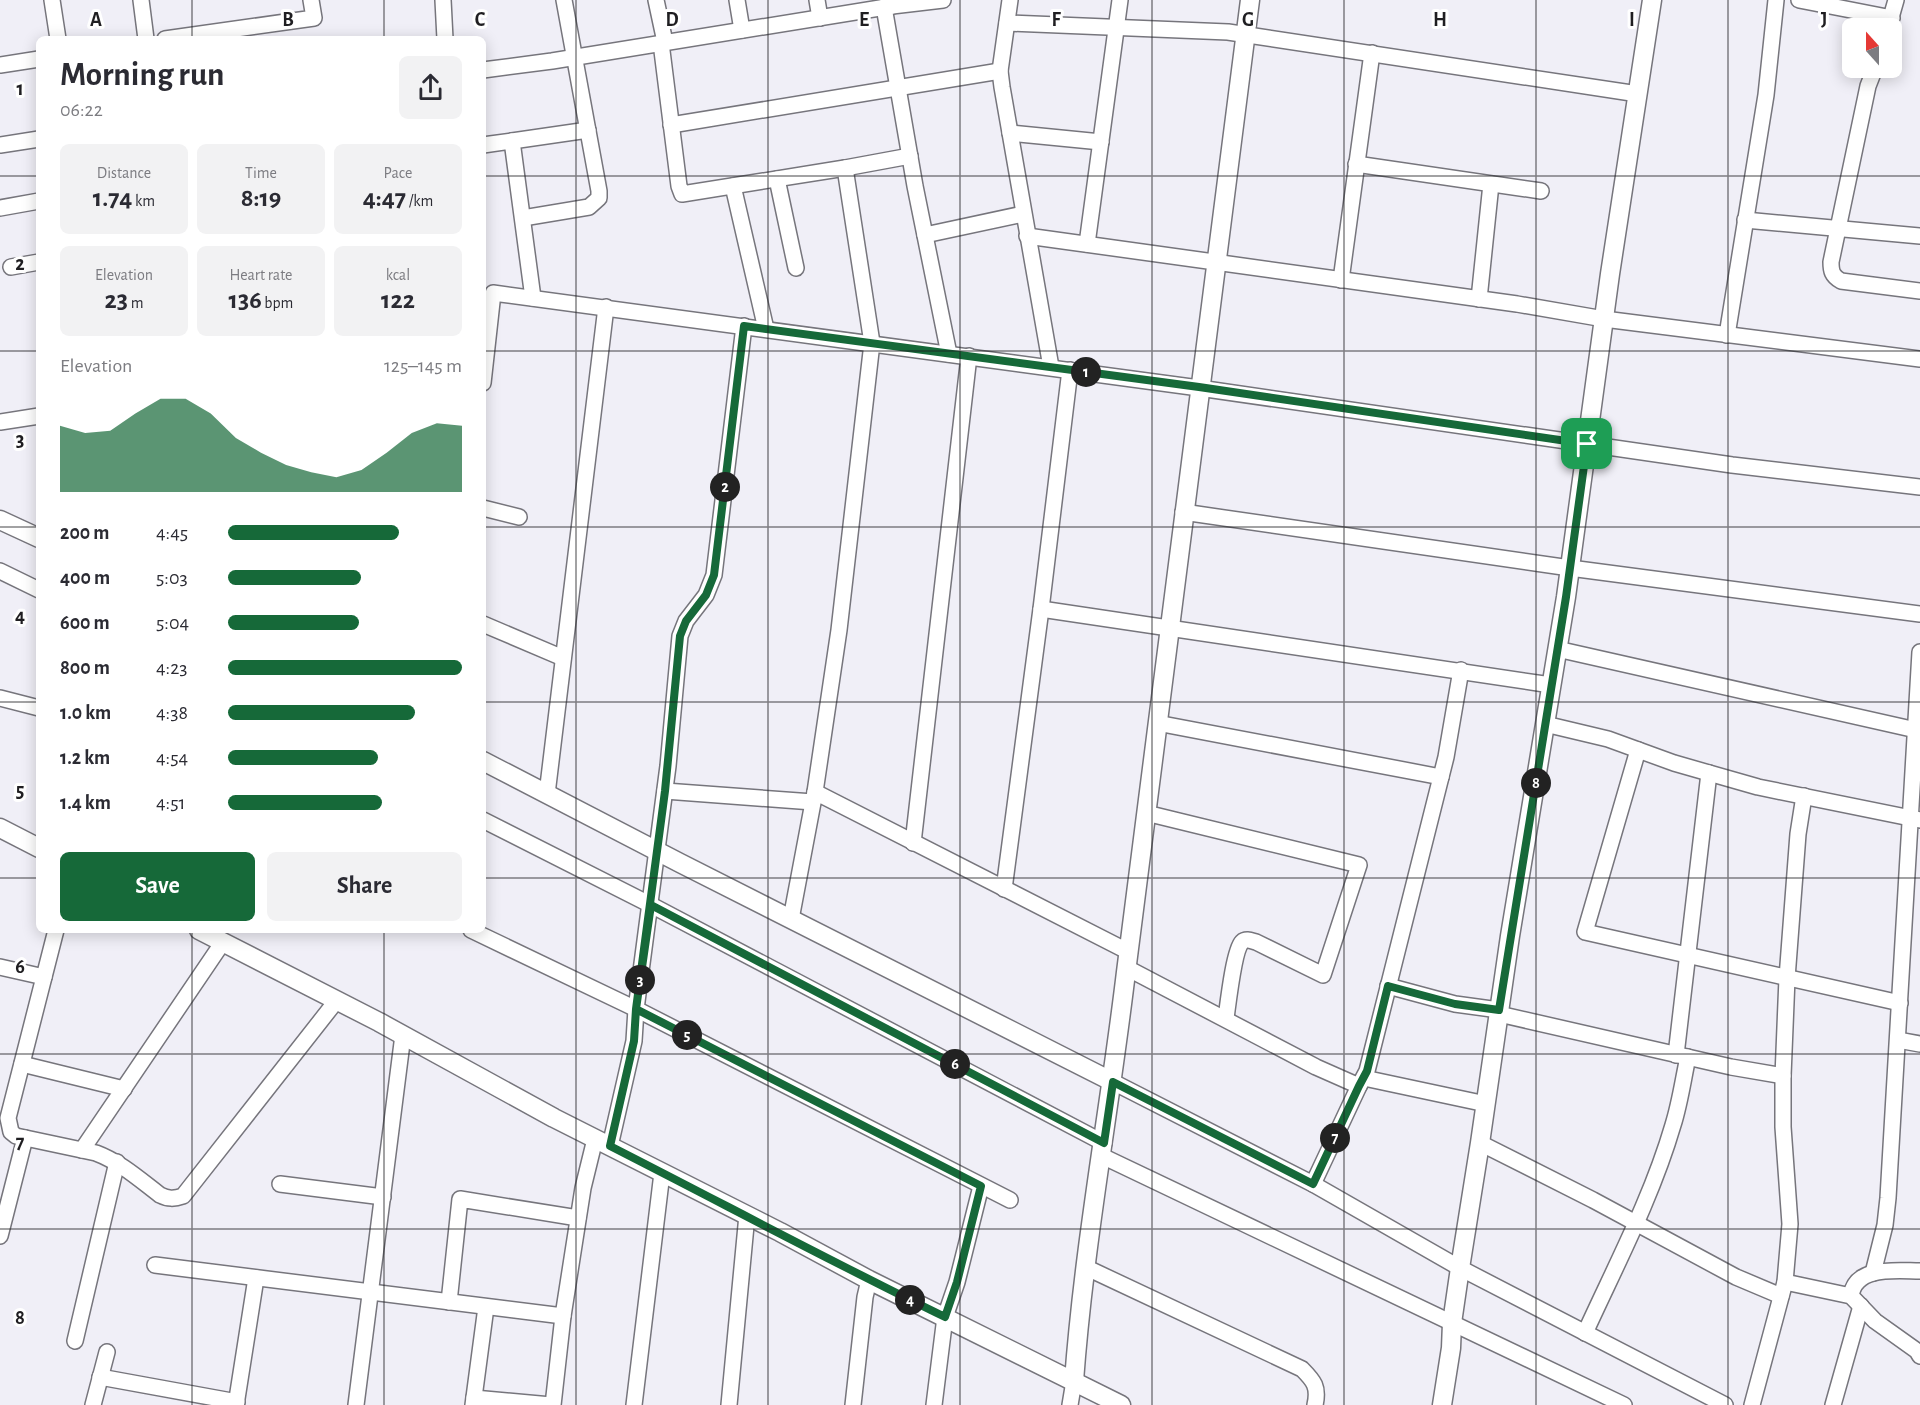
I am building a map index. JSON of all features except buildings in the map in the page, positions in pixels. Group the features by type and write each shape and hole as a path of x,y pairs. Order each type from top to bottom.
{"street":[{"path":"52,0 58,36"},
{"path":"141,0 146,36"},
{"path":"186,36 314,18 311,0"},
{"path":"443,0 445,36"},
{"path":"522,218 590,207 599,198 564,0"},
{"path":"656,0 679,186 682,194 910,156"},
{"path":"737,0 742,30"},
{"path":"817,0 820,18"},
{"path":"486,70 820,18 889,4 943,0"},
{"path":"1010,0 1000,71 1051,367"},
{"path":"1087,244 1120,0"},
{"path":"1070,1405 1085,1267 1113,1082 1183,512 1250,0"},
{"path":"1442,1405 1451,1348 1452,1323 1510,936 1570,568 1604,319 1652,0"},
{"path":"1727,335 1766,95 1776,0"},
{"path":"1803,0 1871,18"},
{"path":"1891,18 1896,0"},
{"path":"889,4 898,87 949,354"},
{"path":"1007,23 1205,31 1245,35 1638,94"},
{"path":"1341,279 1372,53"},
{"path":"0,65 36,59"},
{"path":"671,125 1000,71"},
{"path":"1871,78 1831,262 1831,271 1835,278 1841,281 1920,291"},
{"path":"486,144 588,130"},
{"path":"1010,132 1101,142"},
{"path":"0,146 36,140"},
{"path":"512,141 533,298"},
{"path":"1356,165 1541,191"},
{"path":"791,919 814,797 840,619 872,343 844,168"},
{"path":"777,179 796,268"},
{"path":"1479,299 1491,184"},
{"path":"733,186 766,329"},
{"path":"0,208 36,202"},
{"path":"925,235 1023,214"},
{"path":"1745,220 1920,236"},
{"path":"1027,236 1341,279 1604,319 1920,359"},
{"path":"11,267 36,263"},
{"path":"486,327 488,289 533,298 1199,387 1732,465 1920,488"},
{"path":"547,794 606,307"},
{"path":"486,1307 474,1401 552,1405 578,1218 634,1041 636,1009 665,791 680,636 686,621 706,595 714,575 744,326"},
{"path":"913,843 969,356"},
{"path":"1004,889 1070,370"},
{"path":"0,422 36,416"},
{"path":"486,509 519,517"},
{"path":"1183,512 1570,568 1920,614"},
{"path":"0,520 36,537"},
{"path":"0,571 36,589"},
{"path":"1041,609 1551,685"},
{"path":"486,625 563,658"},
{"path":"1557,649 1916,730"},
{"path":"1873,1273 1887,1207 1915,819 1920,652"},
{"path":"1313,1184 1367,1071 1446,758 1461,670"},
{"path":"0,698 36,707"},
{"path":"1157,723 1441,777"},
{"path":"1545,724 1608,739 1758,787 1915,819"},
{"path":"1638,750 1586,932 1900,1003"},
{"path":"486,763 1313,1184 1460,1269 1725,1405"},
{"path":"1585,1333 1636,1223 1674,1124 1682,1056 1688,955 1709,773"},
{"path":"665,791 814,797 1004,889 1226,1018 1316,1067 1361,1082 1486,1104"},
{"path":"1752,1405 1783,1289 1790,1224 1783,1127 1783,1076 1787,978 1798,834 1804,796"},
{"path":"1146,813 1359,865 1323,975 1256,942 1248,940 1242,942 1237,953 1226,1018"},
{"path":"486,822 651,905 1103,1149 1452,1323 1624,1405"},
{"path":"0,828 36,846"},
{"path":"0,1236 12,1134 8,1118 55,933"},
{"path":"205,933 404,1035 554,1118 747,1215 869,1280 1121,1405"},
{"path":"477,933 636,1009 1010,1200"},
{"path":"82,1150 223,942"},
{"path":"0,967 44,977"},
{"path":"1388,986 1455,1004 1499,1012 1682,1056 1783,1076"},
{"path":"12,1134 96,1153 117,1162 160,1195 175,1199 183,1196 337,1000"},
{"path":"357,1405 404,1035"},
{"path":"1898,1040 1920,1044"},
{"path":"22,1064 124,1089"},
{"path":"1480,1143 1736,1277 1783,1289 1856,1301"},
{"path":"75,1341 117,1162"},
{"path":"634,1405 662,1173"},
{"path":"280,1184 383,1197"},
{"path":"934,1405 945,1317 957,1282 981,1186"},
{"path":"449,1302 460,1199 578,1218"},
{"path":"729,1405 747,1215"},
{"path":"155,1265 563,1316"},
{"path":"1085,1267 1302,1370 1313,1380 1316,1388 1316,1405"},
{"path":"1920,1271 1891,1270 1873,1273 1861,1277 1852,1287 1856,1301 1875,1321 1917,1351 1920,1356"},
{"path":"100,1377 237,1403 256,1278"},
{"path":"853,1405 865,1297 869,1280"},
{"path":"1833,1405 1856,1301"},
{"path":"93,1405 107,1352"}],"route":[{"path":"1587,444 1199,387 744,326 714,575 706,595 686,621 680,636 668,766 636,1009 634,1041 610,1146 945,1317 957,1282 981,1186 636,1009 651,905 1104,1143 1113,1082 1313,1184 1367,1071 1388,986 1455,1004 1499,1010 1566,597 1587,444"}]}
